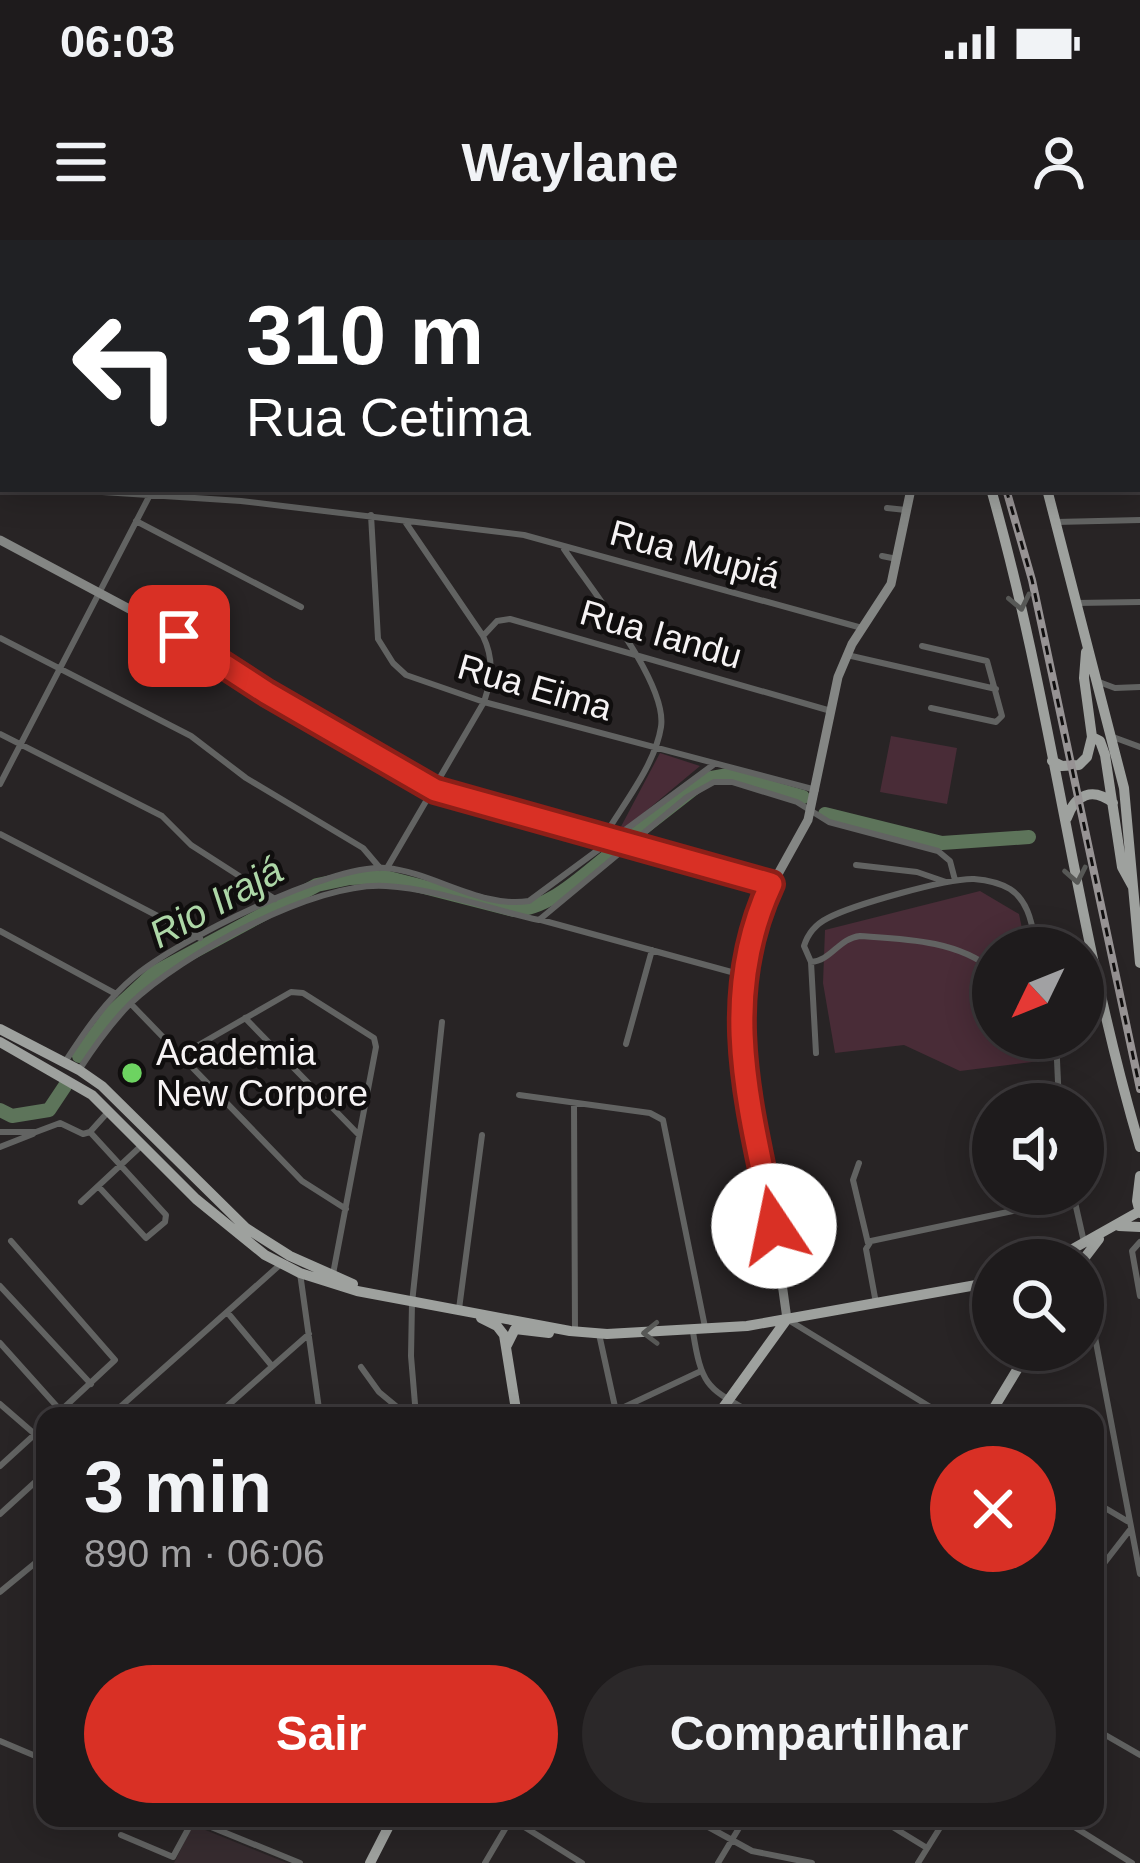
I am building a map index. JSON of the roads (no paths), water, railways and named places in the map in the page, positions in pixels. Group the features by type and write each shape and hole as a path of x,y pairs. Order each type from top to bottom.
{"main road":[{"path":"992,492 1020,599 1114,1061 1140,1148"},
{"path":"1047,492 1113,737 1127,810 1140,960"},
{"path":"1052,761 1079,765 1088,757 1092,737 1084,678 1086,639"},
{"path":"1092,737 1100,741 1122,868 1136,890"},
{"path":"1066,820 1080,796 1095,793 1113,802"},
{"path":"0,1029 79,1070 121,1103 242,1226 300,1273 372,1293 598,1334 699,1331 972,1286"},
{"path":"0,1042 80,1086 110,1110 226,1226 285,1260 333,1274 372,1293"},
{"path":"1090,1239 1140,1212 1140,1176"},
{"path":"1100,1239 1111,1228 1140,1227"},
{"path":"460,1309 497,1325 506,1348 516,1407"},
{"path":"724,1407 787,1318"},
{"path":"506,1348 515,1329 573,1331"},
{"path":"994,1407 1016,1371"},
{"path":"370,1863 388,1827"}],"street":[{"name":"Rua Mupiá","path":"152,492 524,536 862,628"},
{"path":"0,784 152,492"},
{"path":"909,492 887,594 846,655 811,812 771,884 752,935 741,1062 787,1318 930,1407"},
{"path":"887,508 906,510"},
{"name":"Rua Eima","path":"371,515 375,617 382,648 414,680 816,790"},
{"path":"136,520 301,607"},
{"path":"1056,522 1140,520"},
{"path":"383,868 435,790 484,702 492,665 483,636 406,523"},
{"path":"0,540 190,642 267,693 435,790 771,884"},
{"path":"562,546 651,679 660,704 662,725 654,748 604,836"},
{"path":"882,556 897,559"},
{"path":"1076,603 1140,602"},
{"name":"Rua Iandu","path":"483,636 505,618 831,711"},
{"path":"0,638 190,736 246,778 363,848 383,868"},
{"path":"922,646 984,658 1002,716 999,721 931,708"},
{"path":"846,655 996,689"},
{"path":"1099,682 1115,688 1140,687"},
{"path":"1103,699 1115,688"},
{"path":"0,734 162,816 191,845 275,899"},
{"path":"1113,737 1140,747"},
{"path":"64,1062 116,994 151,963 316,880 383,868 519,903 538,897 712,765"},
{"path":"539,920 697,790 714,782 778,795 829,822 938,851 950,861 951,882"},
{"path":"0,834 200,938"},
{"path":"856,865 917,872 951,882"},
{"path":"816,1053 811,962 804,952 806,938 827,919 951,882 988,881 1016,893 1032,927"},
{"path":"79,1070 130,1004 184,963 300,902 335,890 403,888 746,976"},
{"path":"0,932 116,994"},
{"path":"811,962 860,936 951,948 972,956"},
{"path":"626,1044 652,950"},
{"path":"183,1054 280,996 296,992 370,1035 376,1047 333,1274"},
{"path":"130,1004 302,1180 346,1209"},
{"path":"245,1018 359,1135"},
{"path":"412,1407 412,1303 442,1022"},
{"path":"519,1095 650,1113 663,1120 699,1331 699,1372 740,1407"},
{"path":"573,1331 574,1102"},
{"path":"0,1147 60,1123 83,1135 110,1110"},
{"path":"0,1132 37,1132"},
{"path":"90,1132 166,1215 165,1222 148,1237 142,1236 98,1186"},
{"path":"460,1309 482,1135"},
{"path":"81,1202 142,1145"},
{"path":"859,1163 854,1186 877,1304"},
{"path":"868,1243 990,1215"},
{"path":"11,1241 115,1362 65,1407"},
{"path":"1140,1242 1132,1251 1132,1260 1140,1296"},
{"path":"120,1407 285,1260"},
{"path":"300,1273 319,1407"},
{"path":"0,1286 91,1384"},
{"path":"227,1312 272,1366"},
{"path":"227,1407 309,1334"},
{"path":"598,1334 614,1407"},
{"path":"0,1342 53,1407"},
{"path":"362,1367 379,1392 400,1407"},
{"path":"1099,1371 1140,1568"},
{"path":"630,1407 699,1372"},
{"path":"0,1404 34,1434 0,1466"},
{"path":"0,1514 36,1481"},
{"path":"1104,1507 1127,1520"},
{"path":"1104,1563 1129,1531"},
{"path":"0,1592 36,1562"},
{"path":"1104,1734 1140,1755"},
{"path":"0,1742 36,1756"},
{"path":"122,1835 173,1857 187,1827"},
{"path":"211,1827 300,1863"},
{"path":"485,1863 505,1827"},
{"path":"524,1827 582,1863"},
{"path":"707,1827 752,1851 812,1863"},
{"path":"718,1863 740,1827"},
{"path":"893,1827 927,1848"},
{"path":"919,1863 940,1827"},
{"path":"1074,1827 1132,1863"}],"waterway":[{"name":"Rio Irajá","path":"628,840 706,779 728,775 803,797"},
{"name":"Rio Irajá","path":"825,814 942,843 1029,837"},
{"name":"Rio Irajá","path":"79,1056 111,1013 154,973 317,885 385,877 514,910 554,897 614,851"},
{"name":"Rio Irajá","path":"0,1110 12,1116 49,1110 65,1086"}],"railway":[{"path":"1007,492 1032,580 1140,1089"}],"place":[{"name":"Academia New Corpore","path":"132,1073"}]}
